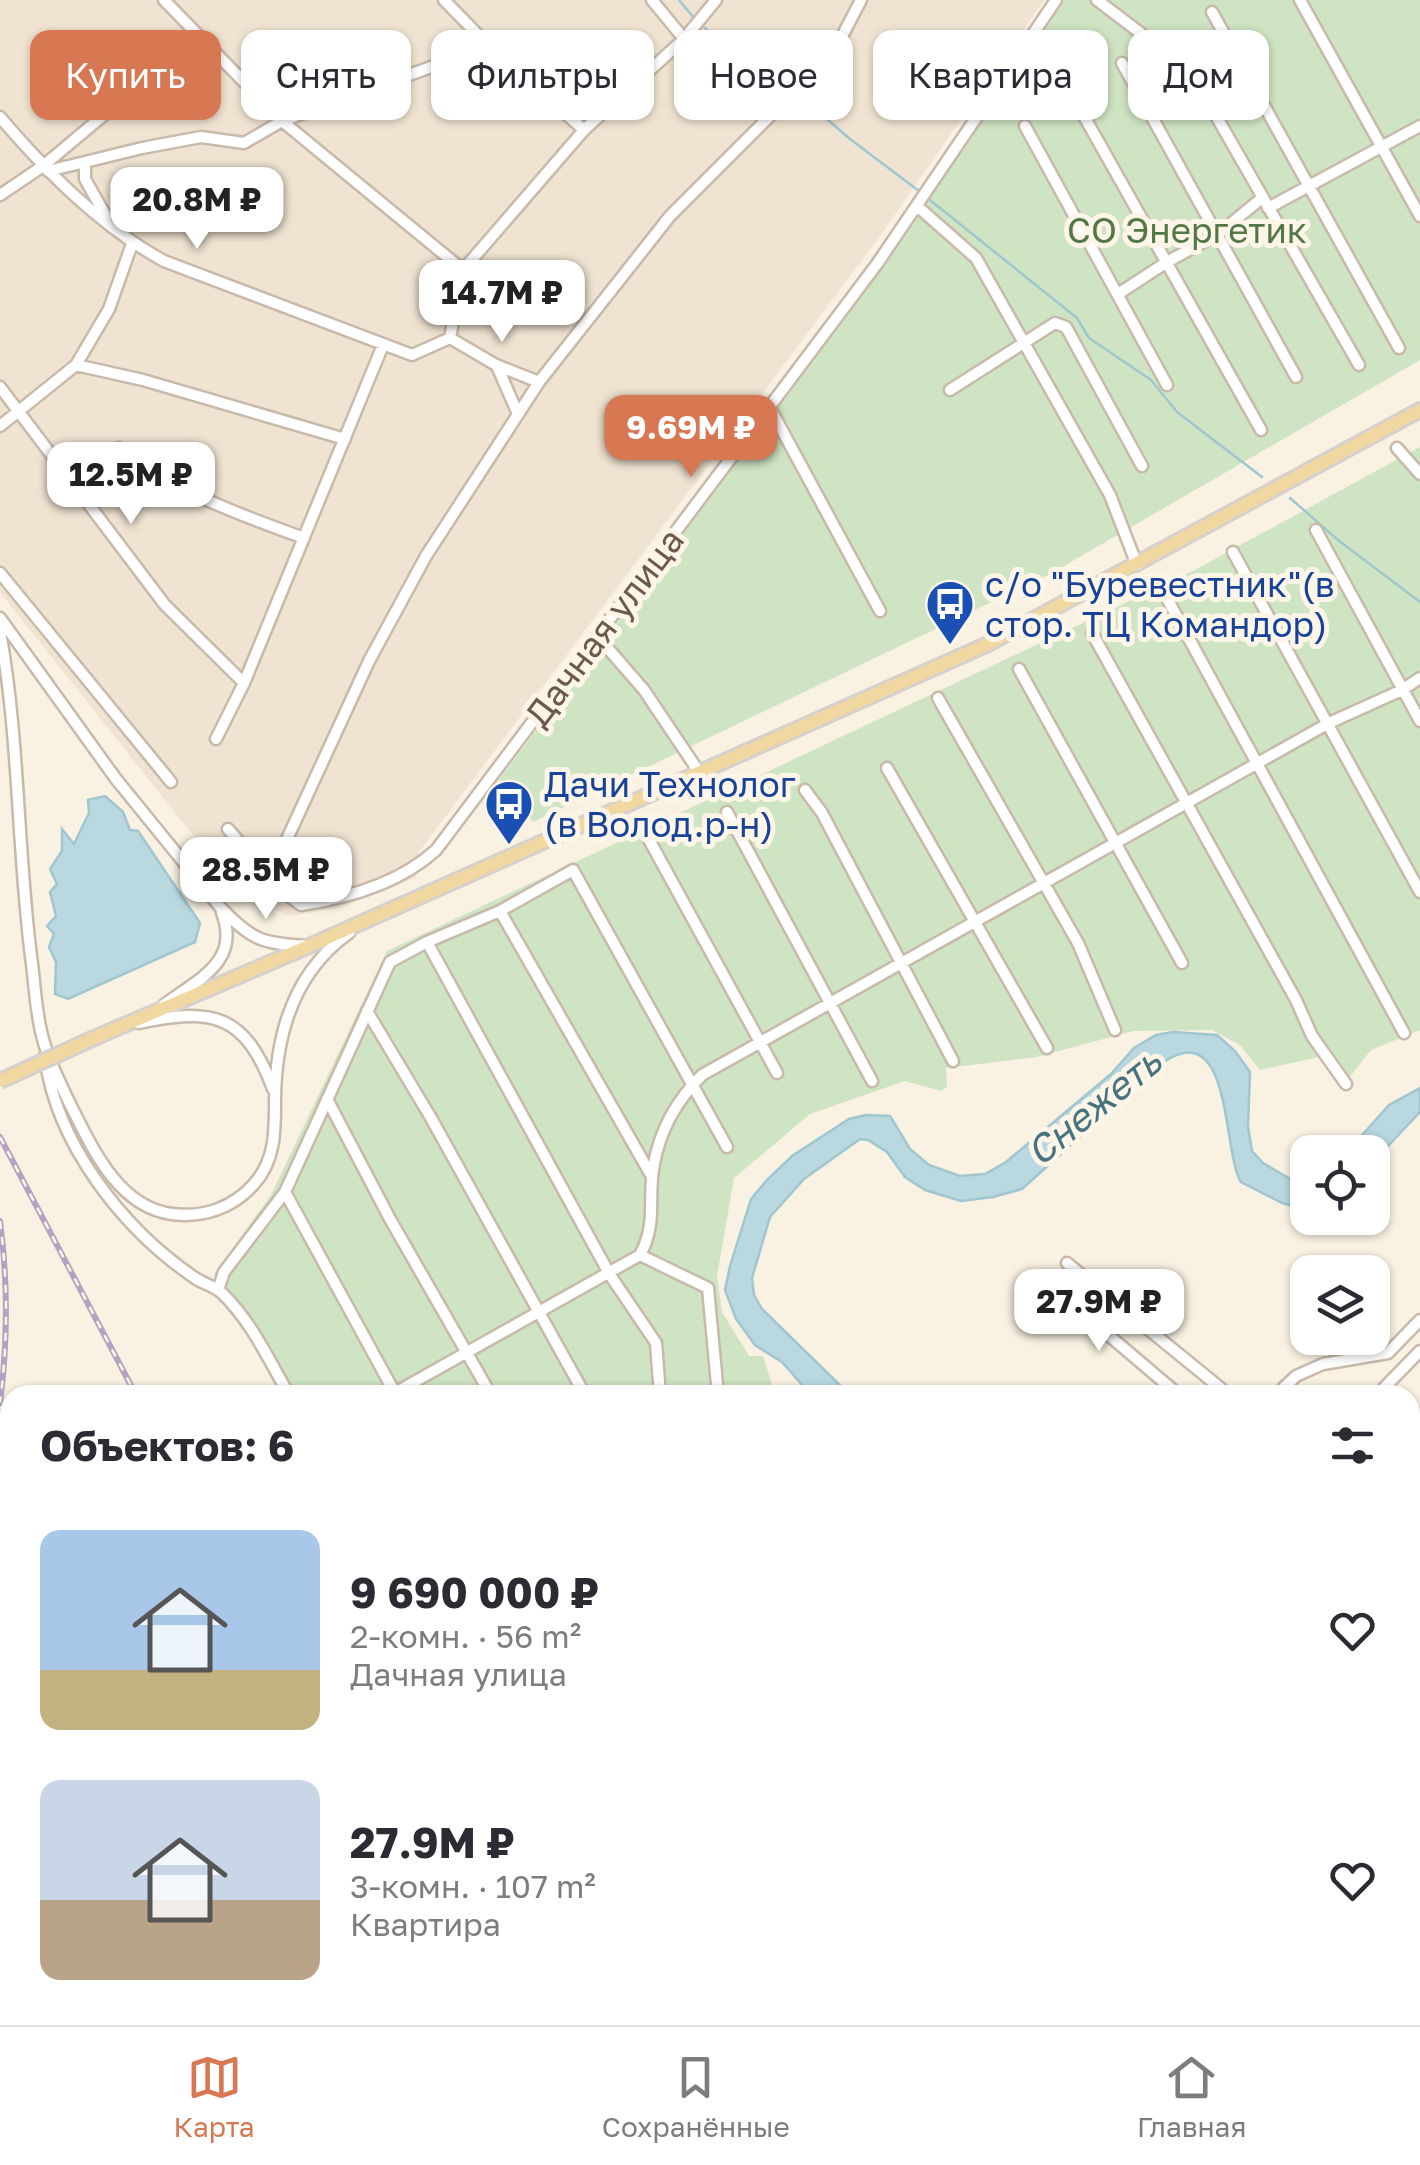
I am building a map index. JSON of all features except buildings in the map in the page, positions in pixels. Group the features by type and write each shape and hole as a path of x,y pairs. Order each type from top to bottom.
{"main road":[{"path":"0,1081 986,645 1420,410"}],"street":[{"path":"164,0 191,30"},
{"path":"444,0 473,30"},
{"path":"652,0 677,30"},
{"path":"691,30 716,0"},
{"path":"270,876 370,660 426,556 539,382 670,216 839,42 861,0"},
{"name":"Дачная улица","path":"228,829 282,892 301,905 337,900 416,868 436,850 770,408 917,206 1056,0"},
{"path":"1096,0 1196,80 1359,365"},
{"path":"1300,0 1420,216"},
{"path":"1212,12 1399,348"},
{"path":"450,338 463,270 584,130 674,48"},
{"path":"221,61 282,121 463,270"},
{"path":"1122,63 1296,377"},
{"path":"45,169 201,137 244,143 282,121 431,67"},
{"path":"0,117 45,169 132,244 164,260 412,355 450,338"},
{"path":"0,195 45,169 101,120"},
{"path":"573,120 584,130"},
{"path":"1086,120 1261,430"},
{"path":"1025,126 1167,384"},
{"path":"1118,294 1265,203 1310,185 1420,126"},
{"path":"85,162 85,179 113,227"},
{"path":"917,206 976,258 1110,495 1137,565"},
{"path":"0,426 76,366 109,309 132,244"},
{"path":"950,390 1055,322 1066,327 1142,466"},
{"path":"450,338 539,382"},
{"path":"216,739 244,683 383,344"},
{"path":"496,364 518,414"},
{"path":"76,366 143,380 345,439"},
{"path":"0,386 166,605 244,683"},
{"path":"770,408 880,611"},
{"path":"119,448 150,472 211,505 304,538"},
{"path":"1397,448 1420,474"},
{"path":"1316,530 1420,721"},
{"path":"1234,552 1420,892"},
{"path":"0,573 172,782"},
{"path":"1163,591 1404,1033"},
{"path":"0,618 116,779 237,926 261,942 308,946"},
{"path":"0,632 25,916 48,1084 55,1106 82,1159 123,1214 196,1279 218,1290 244,1317 282,1385"},
{"path":"1092,632 1296,1000 1312,1036 1346,1084"},
{"path":"598,637 644,690 699,772"},
{"path":"4,655 18,647"},
{"path":"1019,668 1182,963"},
{"path":"410,1385 640,1256 648,1240 653,1165 666,1126 702,1075 1259,762 1420,678"},
{"path":"938,698 1078,942 1115,1030"},
{"path":"887,768 1047,1048"},
{"path":"805,790 822,812 953,1061"},
{"path":"727,812 872,1080"},
{"path":"641,825 778,1073"},
{"path":"218,1290 224,1272 285,1192 390,962 500,912 572,870 727,1147"},
{"path":"156,1011 226,952 228,929 220,907"},
{"path":"500,912 653,1179"},
{"path":"43,1040 59,1081 108,1171 140,1203 167,1214 219,1210 252,1186 271,1153 280,1040 293,998 325,952 380,915"},
{"path":"427,942 610,1274 656,1342 659,1385"},
{"path":"367,1011 579,1385"},
{"path":"114,1029 193,1014 222,1021 256,1050 275,1095"},
{"path":"327,1099 390,1219 486,1385"},
{"path":"285,1192 389,1385"},
{"path":"640,1256 708,1288 717,1385"},
{"path":"1067,1263 1217,1385"},
{"path":"1046,1282 1167,1385"},
{"path":"1285,1385 1323,1364 1388,1353 1420,1320"},
{"path":"1386,1385 1420,1351"}],"shaded area":[{"path":"0,0 1044,0 1023,30 873,30 873,120 961,120 878,239 419,852 416,878 340,908 289,916 242,897 0,592"}],"green space":[{"name":"СО Энергетик","path":"1065,0 1420,0 1420,360 1050,574 533,822 499,780 884,266 983,120 1108,120 1108,30 1045,30"},
{"path":"1420,447 1420,1030 1371,1050 1348,1079 1328,1055 1260,1070 1240,1045 1212,1030 1133,1031 1037,1057 946,1068 947,1087 941,1091 905,1081 810,1114 734,1178 717,1276 722,1312 749,1356 763,1356 772,1385 290,1385 250,1315 214,1274 271,1195 387,951 1193,571"}],"water":[{"path":"105,796 123,812 130,830 138,831 200,923 195,942 68,999 55,994 56,962 49,947 54,934 47,926 56,916 50,892 57,884 50,869 62,851 62,829 74,844 89,813 88,800"},
{"name":"Снежеть","path":"1173,1032 1217,1035 1235,1051 1250,1072 1248,1127 1252,1151 1263,1163 1290,1179 1290,1205 1241,1182 1213,1071 1201,1056 1184,1053 1161,1064 1022,1189 993,1197 961,1201 925,1190 905,1177 887,1152 860,1139 804,1179 770,1217 752,1278 754,1295 762,1309 840,1385 802,1385 782,1362 755,1345 736,1319 725,1290 751,1199 792,1156 849,1119 890,1116 910,1149 929,1165 960,1176 985,1174 1006,1162 1111,1074 1134,1048 1156,1035"},
{"path":"1420,1088 1420,1112 1390,1144 1390,1135 1362,1135 1389,1105"}],"waterway":[{"path":"679,0 694,18"},
{"path":"828,120 919,191"},
{"path":"930,200 1077,318 1089,338 1151,380 1177,412 1262,477"},
{"path":"1290,498 1420,602"}],"railway":[{"path":"0,1137 131,1385"},
{"path":"0,1221 6,1312 2,1385"}],"place":[{"name":"с/о \"Буревестник\"(в стор. ТЦ Командор)","path":"950,646"},
{"name":"Дачи Технолог (в Волод.р-н)","path":"509,846"}]}
